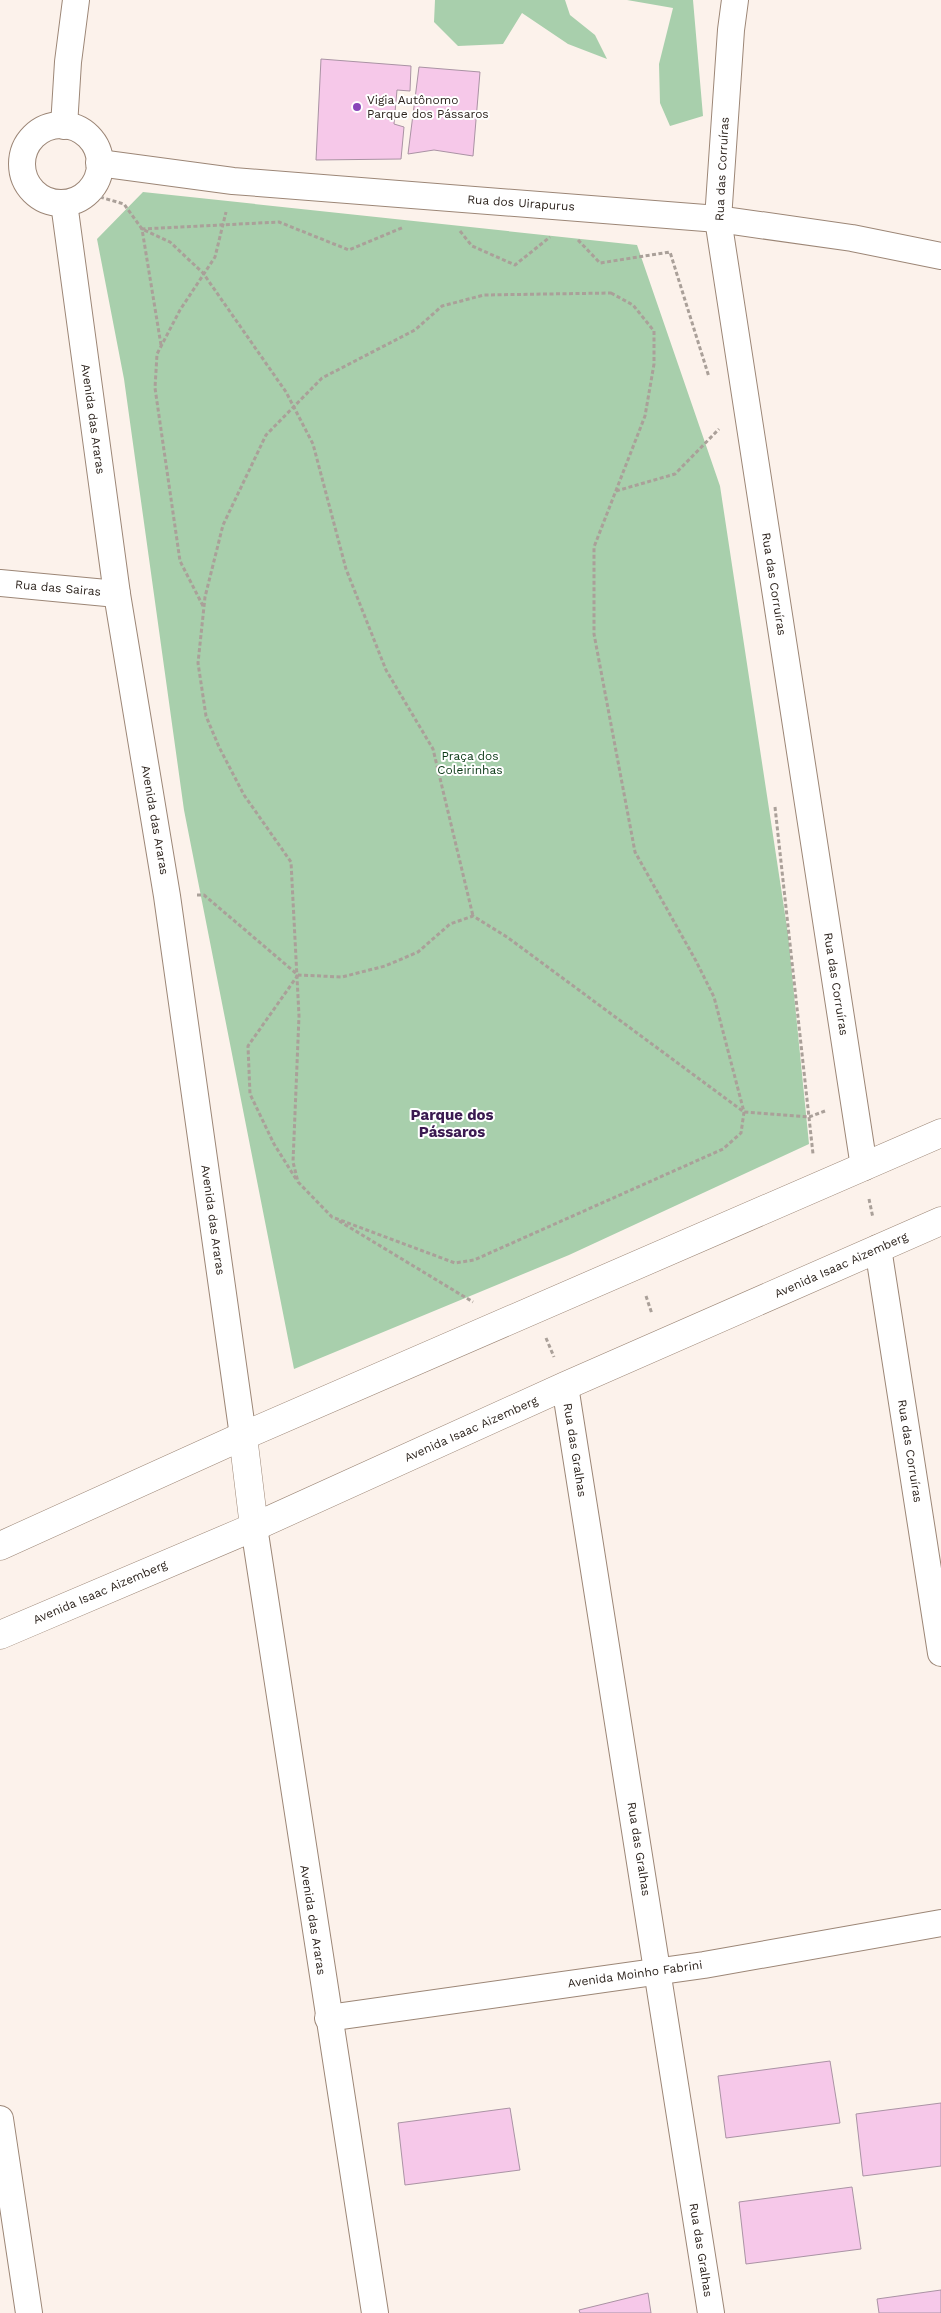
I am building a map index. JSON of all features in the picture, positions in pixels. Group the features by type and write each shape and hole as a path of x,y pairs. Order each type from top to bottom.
{"street":[{"path":"64,126 76,0"},
{"name":"Rua das Corruíras","path":"735,0 730,30 718,219 864,1167"},
{"path":"52,126 64,126 76,128 86,135 94,144 99,163 95,182 87,193 76,200 64,203 51,202 38,196 29,187 23,175 11,161 40,131 52,126"},
{"name":"Rua dos Uirapurus","path":"99,163 242,182 718,219 852,238 941,256"},
{"name":"Avenida das Araras","path":"64,203 117,594 168,896 243,1436"},
{"name":"Rua das Sairas","path":"0,583 117,594"},
{"path":"0,1546 243,1436 941,1133"},
{"name":"Avenida Isaac Aizemberg","path":"0,1635 254,1527 564,1386 941,1221"},
{"name":"Rua das Corruíras","path":"878,1248 941,1654"},
{"name":"Rua das Gralhas","path":"564,1386 711,2313"},
{"path":"243,1436 254,1527"},
{"name":"Avenida das Araras","path":"254,1527 328,2018 375,2313"},
{"name":"Avenida Moinho Fabrini","path":"328,2018 658,1971 941,1923"},
{"path":"0,2118 29,2313"}],"path":[{"path":"87,193 124,204 142,229 161,345"},
{"path":"204,608 180,562 155,388 157,354 180,310 214,257 227,209"},
{"path":"142,229 279,222 349,250 410,224"},
{"path":"456,224 472,246 515,265 557,231"},
{"path":"142,229 170,242 204,273 286,392 313,444 346,569 386,670 433,749 473,916 507,937 744,1112 809,1117 854,1100"},
{"path":"576,238 600,263 670,252 709,379"},
{"path":"298,1182 293,1162 298,1064 298,975 291,862 244,795 206,716 198,663 204,608 223,525 266,435 322,378 415,330 442,306 484,295 611,293 633,305 654,331 654,364 645,416 594,547 594,634 635,852 696,961 714,998 744,1112 741,1133 723,1149 474,1260 455,1263 332,1217"},
{"path":"616,491 674,474 724,424 748,414"},
{"path":"774,801 814,1158"},
{"path":"168,896 204,895 298,975 342,978 385,966 418,952 450,924 473,916"},
{"path":"298,975 248,1046 250,1094 274,1144 298,1182 332,1217 477,1304"},
{"path":"864,1167 878,1248"},
{"path":"536,1309 564,1386"}],"green space":[{"path":"435,0 565,0 570,15 595,35 607,59 568,44 522,13 503,44 458,46 434,22"},
{"path":"627,0 693,0 703,116 670,126 660,103 659,64 673,8"},
{"name":"Praça dos Coleirinhas","path":"143,192 637,245 720,486 788,934 809,1144 569,1255 294,1369 184,810 124,379 97,239"}],"building":[{"name":"Vigia Autônomo Parque dos Pássaros","path":"321,59 411,66 410,91 397,90 394,124 404,127 401,159 316,160"},
{"name":"Vigia Autônomo Parque dos Pássaros","path":"419,67 480,72 473,156 434,150 408,154"},
{"path":"830,2061 840,2123 726,2138 718,2076"},
{"path":"941,2103 941,2166 863,2176 856,2114"},
{"path":"510,2108 520,2170 405,2185 398,2123"},
{"path":"852,2187 861,2249 746,2264 739,2202"},
{"path":"941,2290 941,2313 879,2313 877,2299"},
{"path":"648,2293 651,2313 580,2313 579,2310"}],"place":[{"name":"Vigia Autônomo Parque dos Pássaros","path":"357,107"}],"district":[{"name":"Parque dos Pássaros","path":"452,1124"}]}
